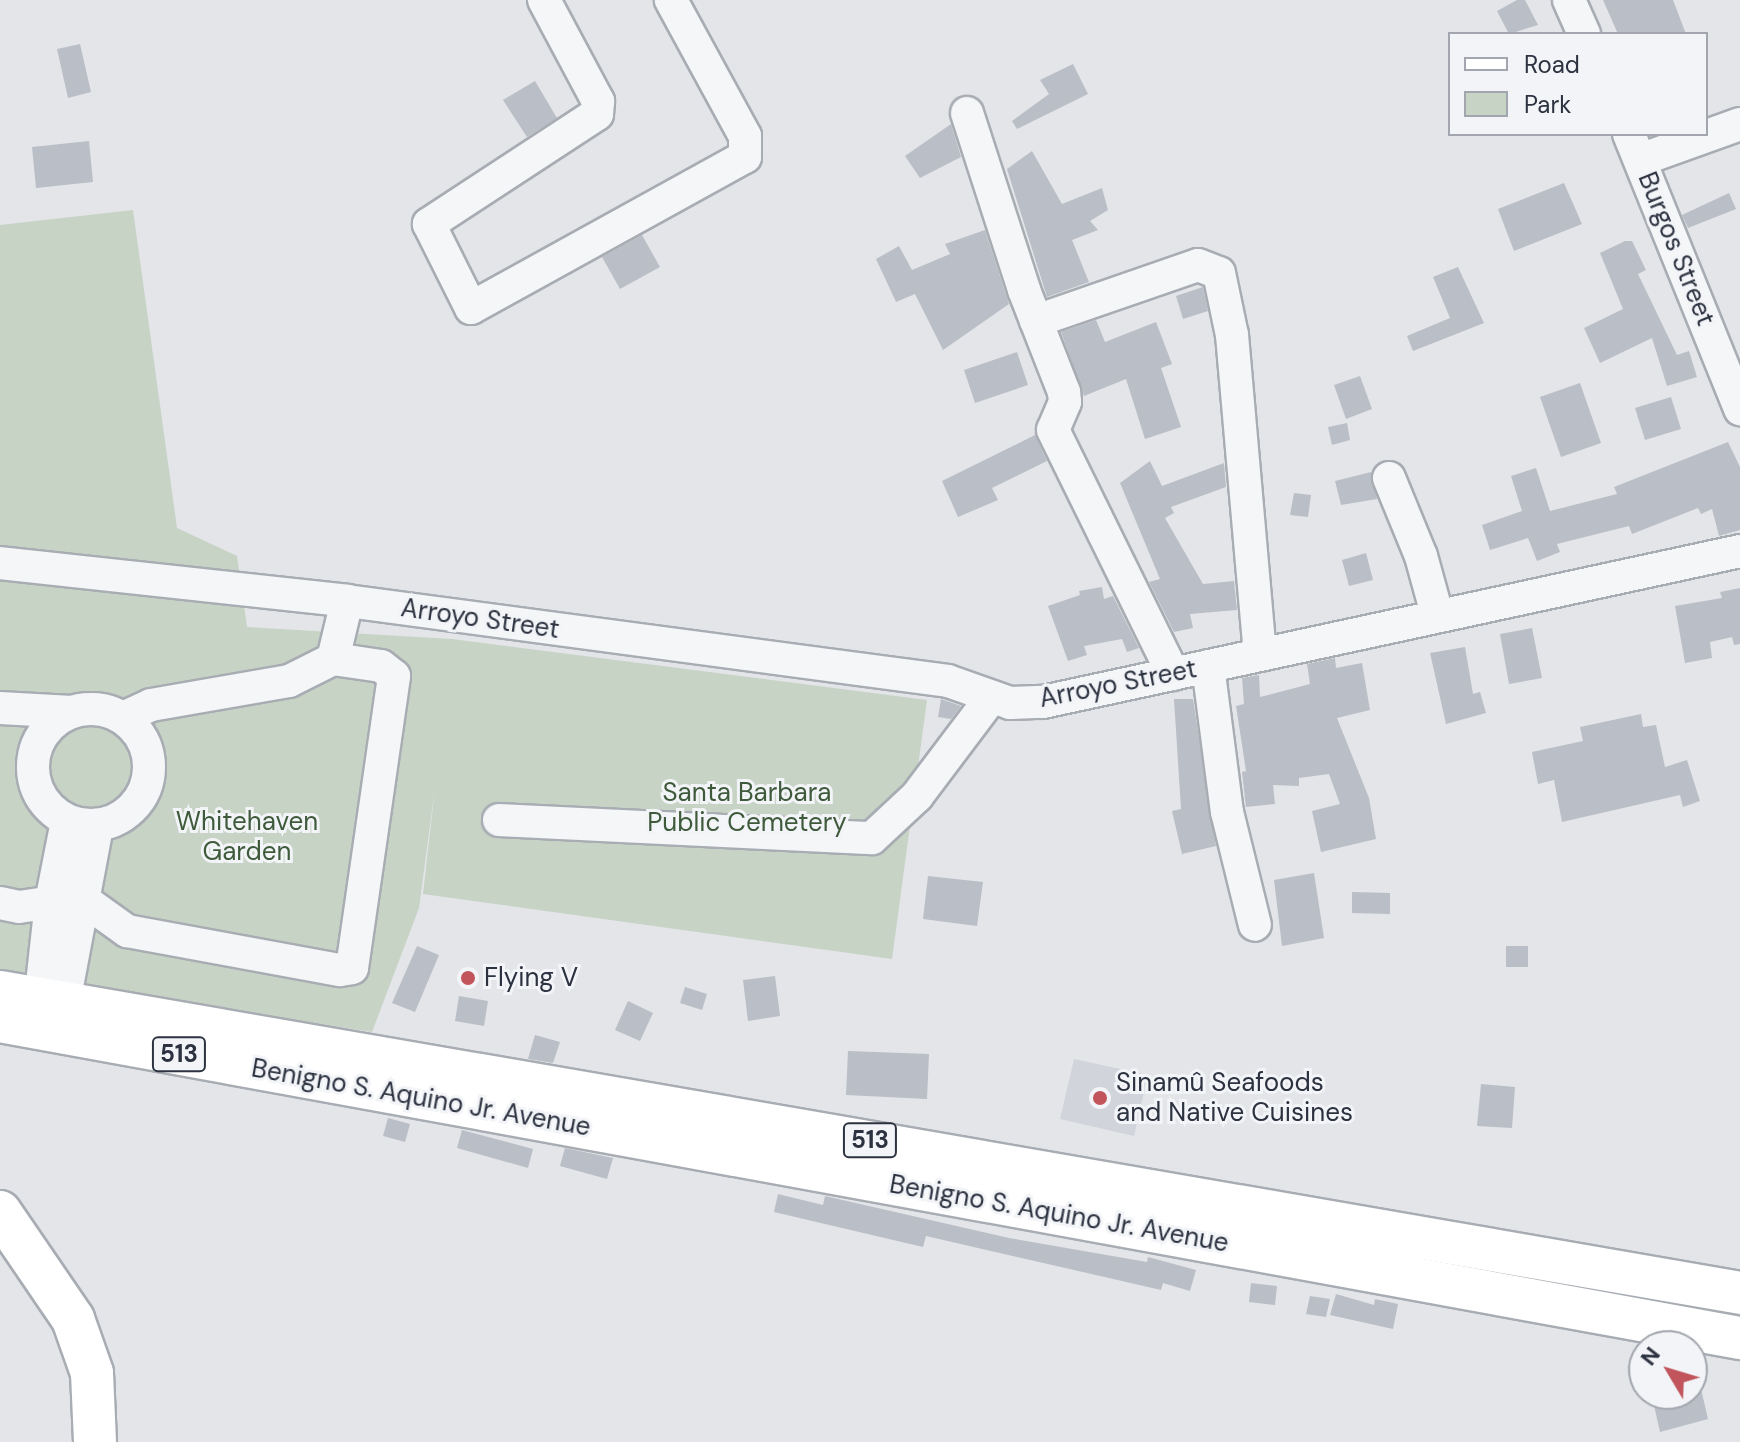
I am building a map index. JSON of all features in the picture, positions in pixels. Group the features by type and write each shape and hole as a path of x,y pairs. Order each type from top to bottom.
{"main road":[{"name":"Benigno S. Aquino Jr. Avenue","path":"0,992 40,1016 1333,1264 1740,1338"},
{"name":"Benigno S. Aquino Jr. Avenue","path":"40,1016 1343,1222 1740,1293"},
{"path":"0,1212 78,1331 92,1373 95,1442"},
{"path":"1333,1264 1343,1222"}],"street":[{"path":"544,0 598,101 597,114 429,224 471,308 745,157 745,136 671,0"},
{"path":"1569,0 1583,32"},
{"path":"967,113 1036,321 1066,398 1053,430 1173,674"},
{"path":"1708,131 1740,124"},
{"path":"1635,147 1685,136"},
{"name":"Burgos Street","path":"1635,147 1740,409"},
{"path":"1036,321 1198,265 1219,273 1232,335 1260,655"},
{"path":"1389,478 1421,556 1437,614"},
{"name":"Arroyo Street","path":"0,563 347,601 948,681 990,699 1043,702 1437,614 1740,551"},
{"path":"333,659 347,601"},
{"path":"0,903 66,900 127,931 340,970 352,968 396,688 394,676 381,666 333,659 289,681 151,705 123,718"},
{"path":"1208,666 1227,812 1255,925"},
{"path":"499,820 872,838 917,796 990,699"},
{"path":"0,708 72,712 95,708 123,718 145,745 148,781 129,811 82,823 38,794 33,755 48,729 72,712"},
{"path":"40,1016 82,823"}],"shaded area":[{"path":"1074,1059 1148,1075 1134,1136 1060,1119"}],"green space":[{"path":"133,210 177,528 237,556 247,627 452,639 927,700 892,959 423,894 435,788 419,908 372,1032 0,973 0,225"}],"building":[{"path":"1517,0 1525,0 1538,25 1508,32 1497,11"},
{"path":"1603,0 1673,0 1685,32 1617,32"},
{"path":"80,44 91,92 68,98 57,49"},
{"path":"1073,64 1088,94 1017,129 1012,121 1049,94 1040,80"},
{"path":"535,81 557,118 527,137 503,100"},
{"path":"951,124 961,157 920,178 905,156"},
{"path":"89,141 93,182 36,188 32,147"},
{"path":"1032,151 1062,204 1102,188 1108,210 1090,221 1098,230 1072,240 1089,282 1047,297 1007,169"},
{"path":"1564,183 1582,224 1514,251 1498,209"},
{"path":"1729,193 1736,209 1688,228 1682,215"},
{"path":"985,230 1009,304 943,350 915,294 896,302 876,259 899,246 912,270 950,254 945,244"},
{"path":"642,235 660,267 620,289 602,257"},
{"path":"1625,241 1632,241 1646,270 1638,274 1677,355 1689,351 1697,377 1667,386 1652,338 1600,363 1584,328 1623,309 1600,253"},
{"path":"1458,267 1484,323 1413,351 1407,336 1450,318 1433,277"},
{"path":"1203,287 1208,311 1183,319 1176,296"},
{"path":"1096,320 1105,342 1156,322 1172,364 1161,368 1181,427 1145,439 1126,379 1084,396 1061,332"},
{"path":"1017,352 1028,385 975,403 964,370"},
{"path":"1360,376 1372,409 1346,419 1334,385"},
{"path":"1580,383 1601,443 1561,457 1540,397"},
{"path":"1671,397 1681,429 1645,440 1635,408"},
{"path":"1347,423 1350,440 1332,445 1328,427"},
{"path":"1035,435 1047,461 992,488 998,500 958,517 942,481"},
{"path":"1728,442 1740,467 1740,530 1719,536 1712,509 1701,514 1698,508 1632,534 1629,526 1557,544 1560,552 1537,561 1528,538 1490,550 1482,525 1522,511 1511,476 1536,468 1550,511 1617,494 1614,487"},
{"path":"1150,461 1162,486 1224,463 1226,487 1171,507 1174,513 1165,518 1203,584 1234,581 1237,610 1190,614 1193,628 1174,632 1149,582 1160,579 1120,483"},
{"path":"1371,472 1377,499 1341,505 1335,481"},
{"path":"1294,493 1311,495 1308,517 1290,515"},
{"path":"1366,553 1373,580 1349,586 1342,560"},
{"path":"1102,587 1104,599 1113,596 1139,648 1127,652 1122,639 1084,646 1087,655 1068,661 1048,606 1080,595 1079,591"},
{"path":"1740,588 1740,644 1734,645 1732,637 1710,642 1712,658 1685,663 1675,606 1722,598 1720,592"},
{"path":"1532,628 1542,678 1509,684 1500,634"},
{"path":"1465,647 1473,694 1480,692 1486,713 1446,724 1430,653"},
{"path":"1335,658 1336,668 1362,663 1370,710 1337,718 1369,798 1376,839 1321,852 1312,811 1340,804 1329,774 1299,778 1299,786 1273,785 1275,804 1246,807 1242,772 1246,771 1236,706 1244,704 1242,678 1259,675 1260,697 1310,684 1307,664"},
{"path":"941,699 961,706 951,719 938,717"},
{"path":"1174,699 1193,699 1216,846 1182,854 1172,811 1181,809"},
{"path":"1641,714 1643,727 1656,725 1665,767 1687,760 1700,801 1683,807 1680,795 1562,822 1554,780 1538,784 1532,752 1583,741 1580,727"},
{"path":"1314,873 1324,938 1282,946 1274,880"},
{"path":"928,876 983,882 977,926 923,919"},
{"path":"1352,892 1390,893 1390,914 1352,913"},
{"path":"417,946 439,955 415,1012 392,1003"},
{"path":"1506,946 1528,946 1528,967 1506,967"},
{"path":"775,976 780,1016 748,1021 743,980"},
{"path":"685,987 707,994 702,1010 680,1003"},
{"path":"459,996 488,1001 484,1026 455,1021"},
{"path":"628,1001 653,1013 640,1041 615,1030"},
{"path":"535,1035 560,1042 553,1063 528,1059"},
{"path":"848,1051 929,1054 927,1099 846,1095"},
{"path":"1481,1084 1515,1087 1512,1128 1477,1126"},
{"path":"388,1118 410,1124 405,1142 383,1136"},
{"path":"462,1130 533,1149 528,1168 457,1148"},
{"path":"565,1148 613,1158 607,1179 560,1166"},
{"path":"778,1194 823,1205 825,1196 1009,1238 1147,1262 1148,1257 1196,1270 1190,1291 1163,1283 1161,1290 926,1236 923,1247 774,1212"},
{"path":"1251,1283 1277,1286 1275,1305 1249,1302"},
{"path":"1336,1294 1374,1305 1375,1299 1398,1304 1393,1329 1330,1315"},
{"path":"1310,1296 1330,1299 1326,1317 1306,1314"},
{"path":"1655,1410 1706,1410 1708,1419 1660,1432"}],"place":[{"name":"Flying V","path":"468,978"},
{"name":"Sinamû Seafoods and Native Cuisines","path":"1100,1098"}],"park label":[{"name":"Santa Barbara Public Cemetery","path":"747,808"},
{"name":"Whitehaven Garden","path":"247,837"}]}
